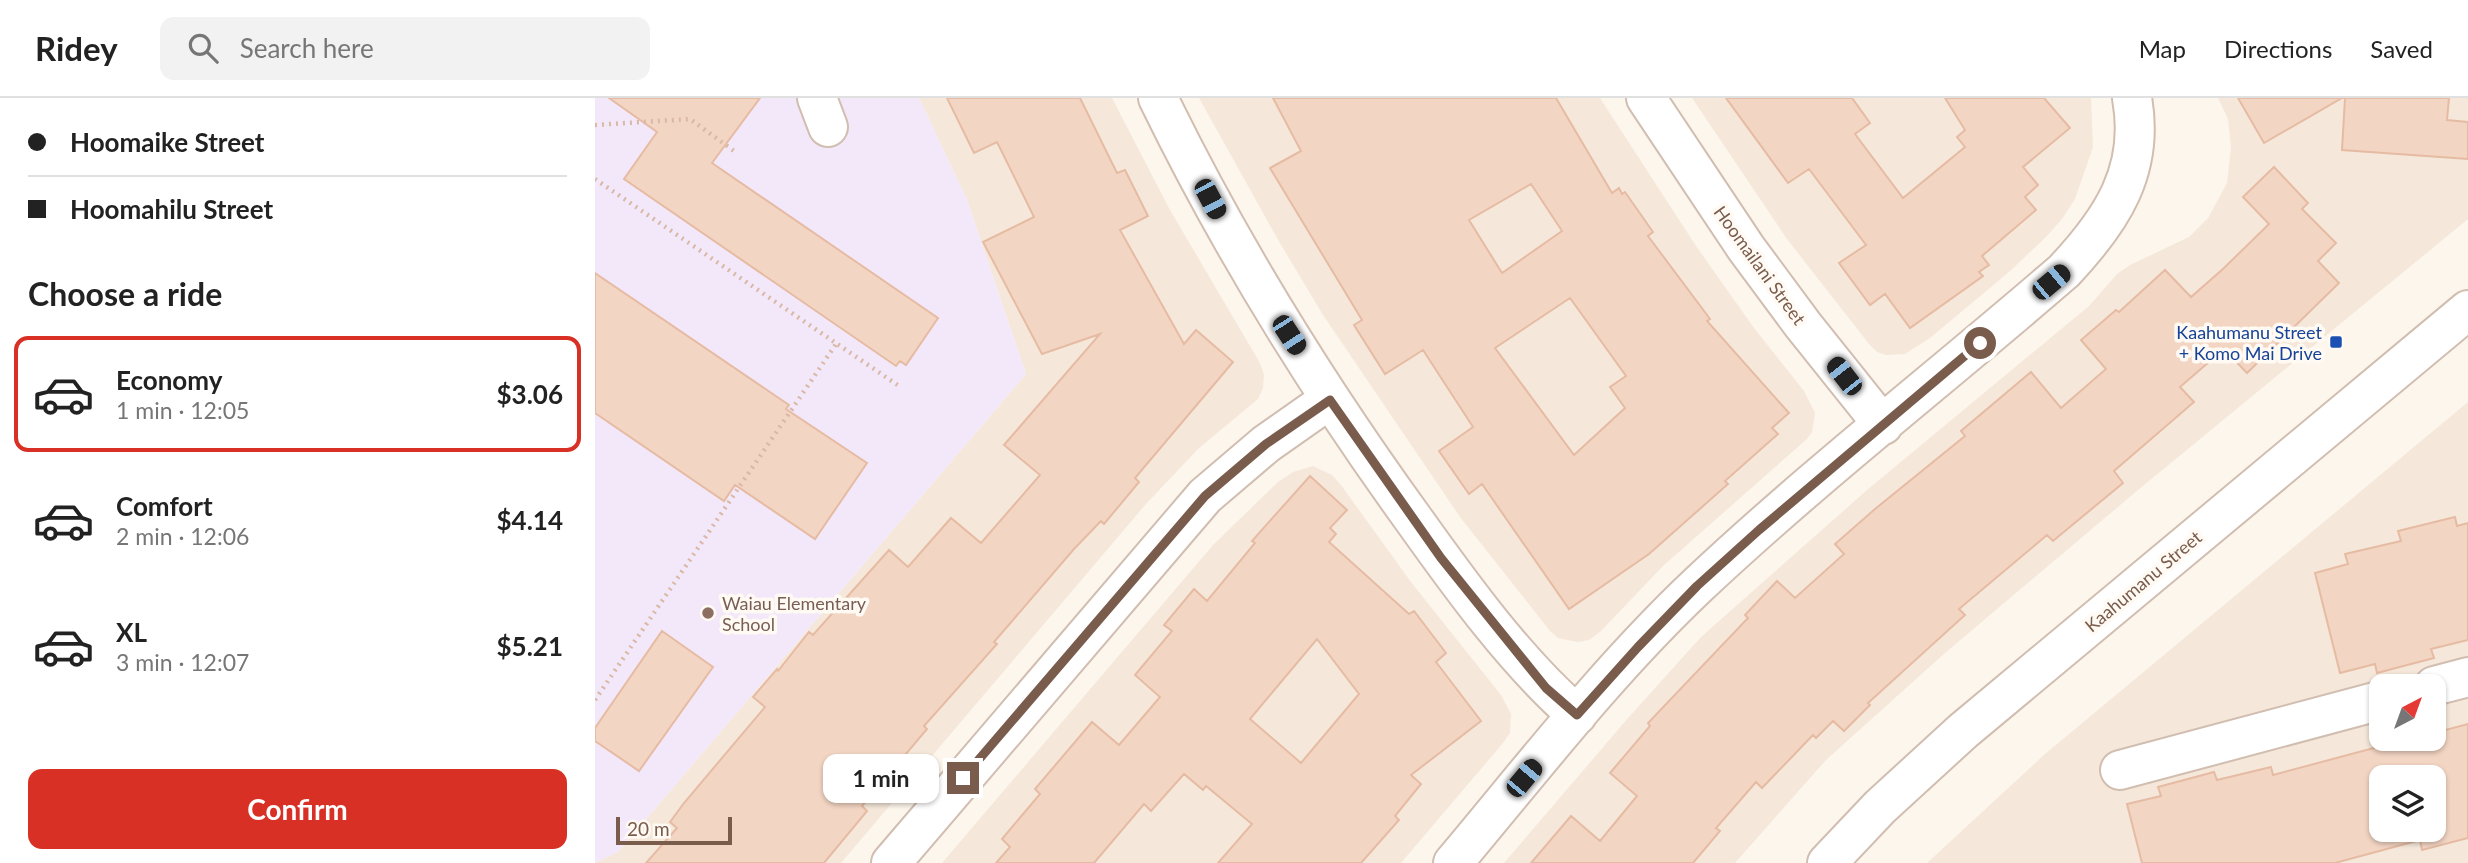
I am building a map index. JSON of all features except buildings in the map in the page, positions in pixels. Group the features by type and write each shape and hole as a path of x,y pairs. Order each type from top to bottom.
{"street":[{"path":"1158,98 1234,244 1330,400 1441,558 1546,688 1577,715"},
{"name":"Hoomailani Street","path":"1646,98 1745,248 1883,425"},
{"path":"1453,863 1577,715 1697,586 2064,271 2084,249 2120,196 2129,172 2136,146 2136,119 2132,98"},
{"name":"Kaahumanu Street","path":"1828,863 1880,807 1963,731 2468,310"},
{"path":"891,863 1205,496 1266,444 1330,400"},
{"path":"2447,683 2468,677"},
{"path":"2120,770 2369,703"}],"path":[{"path":"595,125 690,119 734,151"},
{"path":"595,178 899,386"},
{"path":"595,700 837,344"}],"shaded area":[{"name":"Waiau Elementary School","path":"595,98 919,98 967,200 1026,374 618,852 595,863"},
{"path":"919,98 1112,98 1170,210 1260,363 1264,375 1263,388 1258,399 1198,449 1146,504 841,863 595,863 618,852 1026,374 967,200"},
{"path":"1199,98 1600,98 1696,246 1754,328 1804,391 1815,413 1812,432 1663,566 1600,632 1589,640 1578,642 1558,638 1460,517 1323,315"},
{"path":"1692,98 2091,98 2093,147 2075,199 2046,237 2009,272 1930,338 1905,354 1886,355 1877,352 1869,344 1787,239"},
{"path":"2218,98 2468,98 2468,219 2138,490 1945,653 1826,760 1735,863 1504,863 1701,637 1867,490 2089,306 2117,274 2189,237 2208,218 2227,183 2231,148 2228,119"},
{"path":"2468,402 2468,863 1927,863 2045,754"},
{"path":"1313,466 1332,475 1341,485 1411,582 1501,695 1511,714 1510,733 1503,743 1401,863 942,863 1213,545 1278,482 1293,472"}],"place":[{"name":"Kaahumanu Street + Komo Mai Drive","path":"2336,342"},
{"name":"Waiau Elementary School","path":"708,613"}],"route":[{"path":"963,778 1205,496 1266,444 1330,400 1441,558 1546,688 1577,715 1697,586 1980,343"}]}
